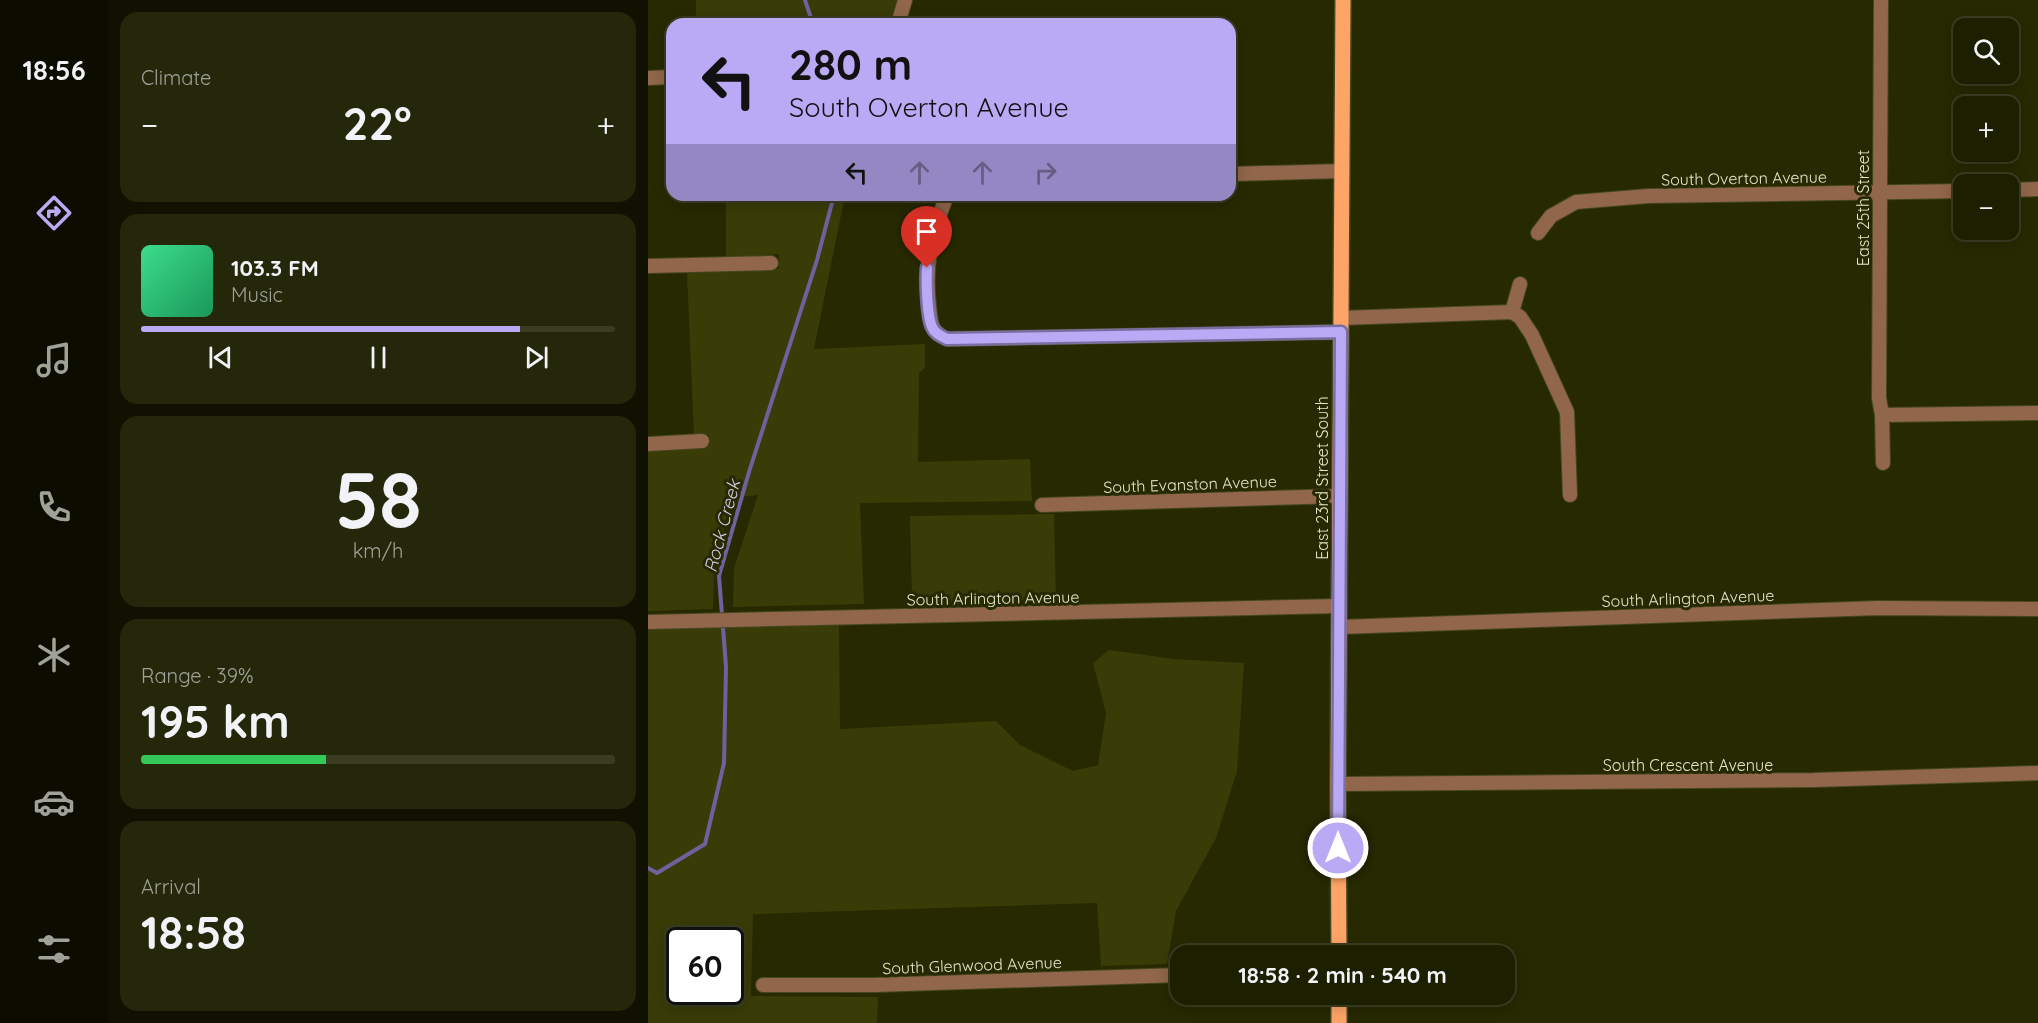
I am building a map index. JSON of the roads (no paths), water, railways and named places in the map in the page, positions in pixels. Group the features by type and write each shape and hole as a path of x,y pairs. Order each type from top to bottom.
{"main road":[{"name":"East 23rd Street South","path":"1339,945 1343,0"},
{"path":"1339,1005 1339,1023"}],"street":[{"path":"900,18 905,0"},
{"name":"East 25th Street","path":"1881,0 1879,398 1882,415 1883,463"},
{"path":"648,78 666,77"},
{"path":"1236,174 1342,171"},
{"path":"2019,190 2038,189"},
{"name":"South Overton Avenue","path":"1538,233 1551,216 1576,202 1648,196 1953,191"},
{"path":"945,201 934,229 928,255 926,282 932,327 938,335 947,339 1341,325 1512,312 1520,317 1532,335 1567,412 1570,495"},
{"path":"648,266 771,262"},
{"path":"1512,312 1520,284"},
{"path":"1882,415 2038,413"},
{"path":"648,444 702,441"},
{"name":"South Evanston Avenue","path":"1042,505 1340,496"},
{"name":"South Arlington Avenue","path":"648,622 1339,606"},
{"name":"South Arlington Avenue","path":"1339,627 1878,608 2038,609"},
{"name":"South Crescent Avenue","path":"1338,784 1814,780 2038,773"},
{"name":"South Glenwood Avenue","path":"763,986 875,985 1170,975"}],"waterway":[{"name":"Rock Creek","path":"805,0 811,18"},
{"name":"Rock Creek","path":"648,868 657,873 705,844 724,763 726,667 719,576 749,472 817,260 832,201"}]}
